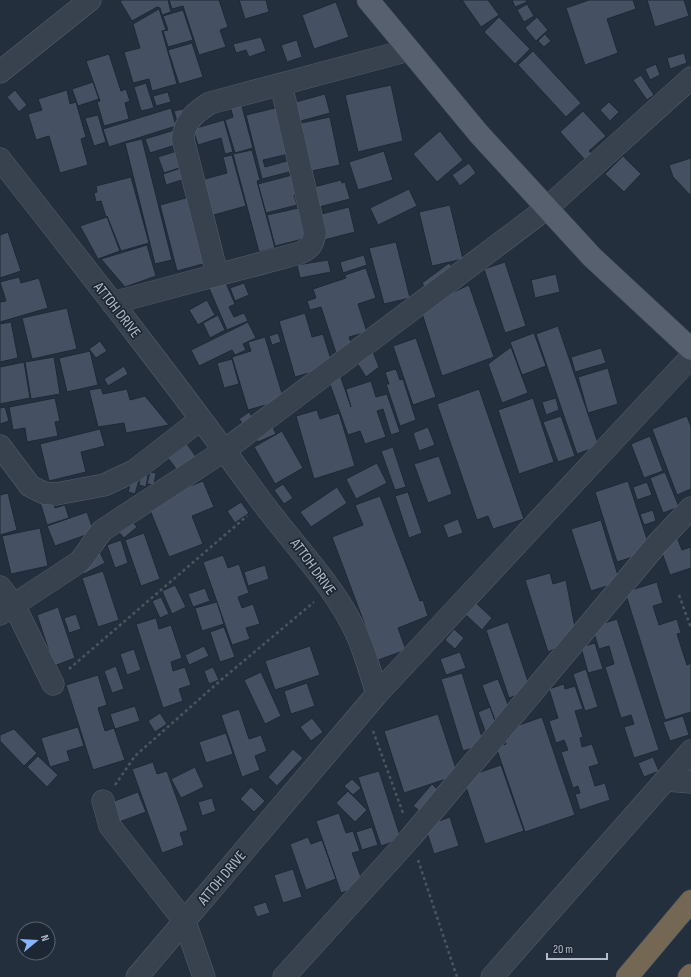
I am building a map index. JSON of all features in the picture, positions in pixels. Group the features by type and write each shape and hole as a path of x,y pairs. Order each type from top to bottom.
{"highway":[{"path":"627,977 691,901"}],"main road":[{"path":"372,1 409,50 479,134 592,257 691,349"}],"street":[{"path":"0,72 90,0"},
{"path":"217,274 183,139 183,130 197,112 210,103 409,50"},
{"path":"7,610 79,562 87,553 93,541 103,530 225,450 390,328 547,208 691,78"},
{"path":"112,303 300,253 309,249 314,242 315,233 281,84"},
{"name":"ATTOH DRIVE","path":"0,160 225,450 263,503 307,556 348,617 365,655 377,694 137,977"},
{"path":"377,694 691,357"},
{"path":"0,446 30,486 44,493 56,494 104,485 134,471 200,419"},
{"path":"284,977 411,837 652,550 691,508"},
{"path":"0,587 7,610 53,684"},
{"path":"492,977 691,751"},
{"path":"665,780 691,782"},
{"path":"103,801 110,826 185,922 204,977"}],"path":[{"path":"53,684 111,632 263,503"},
{"path":"103,801 135,756 221,680 329,589"},
{"path":"679,595 691,628"}],"building":[{"path":"168,0 171,12 162,15 160,8 157,7 132,21 120,1"},
{"path":"169,0 219,0 228,27 220,30 226,47 199,55 183,6 172,9"},
{"path":"239,0 266,0 269,12 245,19"},
{"path":"462,0 488,0 499,15 481,27"},
{"path":"512,0 526,0 527,2 515,7"},
{"path":"589,0 633,0 636,9 607,19 618,53 585,65 566,8"},
{"path":"647,0 684,0 689,16 655,27"},
{"path":"336,2 349,37 314,49 302,15"},
{"path":"527,4 534,16 524,22 517,10"},
{"path":"159,9 166,30 162,31 177,84 152,91 149,79 133,83 124,52 140,48 133,24"},
{"path":"183,10 193,40 168,47 163,31 168,30 163,16"},
{"path":"499,17 530,49 515,64 484,32"},
{"path":"537,17 548,30 536,41 525,28"},
{"path":"545,34 551,41 544,47 538,41"},
{"path":"261,37 266,51 249,57 246,50 236,53 233,44"},
{"path":"297,40 302,57 287,62 281,45"},
{"path":"192,43 203,77 179,84 168,50"},
{"path":"533,51 581,103 566,117 518,65"},
{"path":"684,53 687,63 670,69 667,58"},
{"path":"109,54 121,91 126,89 130,101 125,103 129,119 104,126 97,102 100,101 86,61"},
{"path":"656,64 660,75 650,80 645,69"},
{"path":"641,75 654,95 647,100 633,80"},
{"path":"93,82 99,99 78,106 72,89"},
{"path":"146,83 154,108 141,111 134,87"},
{"path":"391,85 403,141 358,152 345,95"},
{"path":"15,90 27,105 19,112 7,97"},
{"path":"67,90 70,104 76,102 86,137 81,139 88,165 60,173 49,136 36,140 28,114 42,110 38,99"},
{"path":"168,92 171,102 156,106 153,96"},
{"path":"325,94 330,113 297,122 292,103"},
{"path":"240,99 253,148 235,153 225,120 233,117 229,102"},
{"path":"609,102 619,112 610,121 600,110"},
{"path":"171,108 176,126 109,147 103,129"},
{"path":"275,108 283,113 293,153 263,160 265,167 294,159 297,170 262,179 246,115"},
{"path":"182,109 186,123 178,125 174,111"},
{"path":"583,111 606,136 589,151 593,155 586,161 560,132"},
{"path":"98,115 106,142 94,146 85,118"},
{"path":"330,117 340,165 302,173 292,125"},
{"path":"224,120 233,152 225,154 221,138 198,145 193,129"},
{"path":"178,129 182,143 150,153 145,139"},
{"path":"440,131 463,160 437,182 413,154"},
{"path":"142,139 172,260 155,264 125,143"},
{"path":"183,149 188,165 164,173 158,157"},
{"path":"252,150 260,180 257,181 275,248 259,252 233,154"},
{"path":"384,151 393,180 358,190 349,162"},
{"path":"232,155 246,206 210,216 201,180 227,173 223,157"},
{"path":"623,156 641,174 624,192 605,174"},
{"path":"691,158 691,196 673,177 669,165"},
{"path":"469,163 476,173 460,186 452,175"},
{"path":"181,168 185,179 166,185 163,174"},
{"path":"296,174 301,194 294,195 297,205 266,213 258,184"},
{"path":"131,177 149,243 121,251 107,216 106,217 101,201 96,202 94,193 97,192 96,186"},
{"path":"341,180 342,183 345,182 350,199 315,208 310,188"},
{"path":"409,189 417,206 378,225 370,208"},
{"path":"193,196 210,262 177,271 160,205"},
{"path":"450,205 463,259 432,266 419,212"},
{"path":"303,207 311,237 275,246 267,215"},
{"path":"349,207 355,232 320,241 314,216"},
{"path":"107,217 120,251 98,259 80,226"},
{"path":"8,232 21,271 0,278 0,235"},
{"path":"396,242 410,298 384,304 369,248"},
{"path":"147,245 156,276 125,287 101,259"},
{"path":"364,255 367,265 343,273 340,262"},
{"path":"328,260 331,272 300,278 297,265"},
{"path":"505,262 526,326 505,333 484,269"},
{"path":"449,263 457,274 429,294 422,283"},
{"path":"366,268 376,298 358,304 367,332 349,337 355,354 338,359 321,307 310,310 307,301 316,298 313,289 346,278 345,275"},
{"path":"222,274 235,304 229,307 234,317 244,313 248,321 227,330 206,281"},
{"path":"556,274 560,292 535,298 531,280"},
{"path":"19,277 21,283 39,278 48,308 0,322 0,302 6,301 0,282"},
{"path":"244,283 249,295 235,301 230,288"},
{"path":"469,285 494,357 442,376 420,307"},
{"path":"207,300 215,315 198,325 189,310"},
{"path":"67,308 77,349 32,359 22,318"},
{"path":"305,313 312,337 323,334 333,366 295,377 279,321"},
{"path":"218,315 225,330 210,338 203,323"},
{"path":"11,322 18,358 0,362 0,324"},
{"path":"248,322 256,338 243,344 246,350 235,355 232,350 199,366 191,350"},
{"path":"558,326 599,446 577,454 536,334"},
{"path":"278,333 281,342 272,345 269,336"},
{"path":"534,333 546,366 522,375 510,342"},
{"path":"265,337 284,400 248,410 232,357 251,351 248,342"},
{"path":"416,338 436,397 413,405 393,346"},
{"path":"100,341 107,351 96,358 89,349"},
{"path":"371,347 379,367 366,377 354,358"},
{"path":"511,347 528,393 502,403 488,364"},
{"path":"601,348 606,363 575,372 571,357"},
{"path":"90,351 98,385 67,392 59,358"},
{"path":"54,357 60,394 31,399 25,362"},
{"path":"232,359 239,384 224,388 217,363"},
{"path":"24,362 30,398 0,404 0,367"},
{"path":"124,366 128,374 108,386 104,379"},
{"path":"608,368 618,404 588,413 578,377"},
{"path":"396,369 400,380 403,379 416,420 400,426 386,384 389,384 385,372"},
{"path":"339,372 351,407 346,389 371,381 376,397 387,394 400,432 391,435 383,409 377,411 386,437 365,444 360,431 348,435 327,376"},
{"path":"101,388 103,394 127,389 130,400 145,396 169,425 126,433 124,423 98,427 89,390"},
{"path":"479,389 524,519 493,529 488,516 477,520 437,404"},
{"path":"55,398 60,421 55,422 58,436 27,442 25,428 13,430 9,407"},
{"path":"533,398 554,462 519,474 498,410"},
{"path":"556,398 559,410 546,415 542,402"},
{"path":"5,407 9,421 0,424 0,408"},
{"path":"317,410 320,419 339,413 355,466 314,479 296,416"},
{"path":"249,412 258,424 248,431 239,419"},
{"path":"561,416 575,456 558,462 543,422"},
{"path":"687,416 691,427 691,489 677,495 652,429"},
{"path":"272,425 276,434 258,442 254,434"},
{"path":"428,427 435,445 419,451 413,433"},
{"path":"100,429 105,446 81,452 86,472 49,481 40,444"},
{"path":"282,431 303,468 275,484 254,447"},
{"path":"650,436 663,471 644,478 631,444"},
{"path":"187,444 199,461 180,474 168,458"},
{"path":"393,447 406,487 395,490 381,451"},
{"path":"439,456 452,494 428,503 414,464"},
{"path":"377,463 387,483 356,499 346,479"},
{"path":"150,472 156,473 154,485 147,484"},
{"path":"665,472 679,507 663,513 650,478"},
{"path":"141,474 148,476 146,487 139,485"},
{"path":"132,478 139,480 135,494 128,492"},
{"path":"203,481 214,507 192,516 203,544 169,557 147,503"},
{"path":"628,481 651,551 617,562 595,492"},
{"path":"647,482 652,495 637,500 633,487"},
{"path":"283,484 293,498 284,504 274,490"},
{"path":"337,487 347,503 311,527 300,512"},
{"path":"408,492 422,533 409,538 395,496"},
{"path":"8,493 17,530 0,535 0,495"},
{"path":"380,496 420,601 423,600 428,616 398,628 406,650 378,660 332,537 363,525 355,505"},
{"path":"52,499 55,508 65,505 69,518 47,525 40,502"},
{"path":"241,502 249,513 235,523 227,511"},
{"path":"653,510 656,521 644,525 640,514"},
{"path":"87,512 94,532 55,546 47,526"},
{"path":"458,519 463,533 448,538 443,525"},
{"path":"131,520 137,527 124,538 118,531"},
{"path":"601,520 620,582 591,591 571,529"},
{"path":"40,528 48,566 11,574 2,536"},
{"path":"144,533 160,579 141,586 125,540"},
{"path":"676,535 682,550 691,547 691,568 670,575 660,547"},
{"path":"121,540 128,563 115,568 107,545"},
{"path":"98,548 105,563 84,574 80,563"},
{"path":"223,555 228,568 239,564 249,593 238,597 242,608 253,604 260,624 246,628 250,639 232,645 203,562"},
{"path":"265,565 269,579 248,586 244,572"},
{"path":"103,571 119,620 98,627 82,578"},
{"path":"550,573 553,584 566,580 577,638 548,652 525,580"},
{"path":"657,582 663,603 653,606 659,625 677,619 681,633 677,634 687,665 691,663 691,712 665,720 625,592"},
{"path":"175,585 186,607 172,614 162,591"},
{"path":"205,588 210,601 193,607 188,594"},
{"path":"161,597 169,614 160,618 152,601"},
{"path":"217,602 224,624 202,631 195,608"},
{"path":"475,602 492,618 482,630 465,614"},
{"path":"58,607 75,658 54,666 37,615"},
{"path":"76,614 81,629 69,633 64,618"},
{"path":"156,618 159,629 171,625 182,658 171,662 173,671 185,667 191,685 179,689 183,701 163,708 136,624"},
{"path":"617,619 659,750 634,758 624,727 634,724 631,715 621,718 605,667 614,664 609,646 599,649 592,627"},
{"path":"508,622 531,690 509,698 486,630"},
{"path":"224,627 235,657 220,662 210,632"},
{"path":"454,629 464,638 455,649 445,640"},
{"path":"595,643 603,669 588,673 581,647"},
{"path":"204,646 209,656 189,665 185,655"},
{"path":"310,646 320,675 275,690 265,661"},
{"path":"134,649 141,670 127,675 120,654"},
{"path":"460,652 466,668 446,675 440,659"},
{"path":"116,666 124,689 112,693 104,671"},
{"path":"213,667 219,680 209,684 204,671"},
{"path":"586,669 598,707 585,711 573,674"},
{"path":"261,672 281,716 265,724 244,680"},
{"path":"462,673 484,744 463,751 441,679"},
{"path":"98,675 107,705 98,708 105,731 114,728 125,760 93,770 66,685"},
{"path":"498,679 513,717 496,723 482,685"},
{"path":"307,683 315,706 291,714 284,691"},
{"path":"564,684 565,689 575,686 583,709 575,711 583,737 580,738 582,747 592,744 599,764 589,767 595,786 605,783 610,800 580,810 575,794 580,793 578,786 573,788 561,752 568,750 564,740 556,743 549,721 558,718 549,689"},
{"path":"135,706 140,721 115,729 110,714"},
{"path":"490,707 499,732 487,736 478,712"},
{"path":"239,709 249,739 261,735 267,751 255,756 260,770 242,777 221,715"},
{"path":"160,713 167,724 155,732 148,721"},
{"path":"438,714 458,775 404,793 384,731"},
{"path":"683,716 689,735 670,741 663,722"},
{"path":"542,717 575,815 525,832 496,747 506,744 502,731"},
{"path":"312,718 323,732 311,741 300,727"},
{"path":"78,727 84,746 67,751 70,761 50,767 41,738"},
{"path":"14,729 37,753 24,766 0,741 0,735"},
{"path":"226,733 233,754 206,763 199,742"},
{"path":"293,749 303,758 277,786 268,777"},
{"path":"38,756 58,775 47,787 27,767"},
{"path":"653,757 659,771 644,777 638,763"},
{"path":"153,762 157,774 167,771 188,830 180,833 184,845 162,853 132,769"},
{"path":"501,765 524,831 485,844 463,778"},
{"path":"195,767 204,787 181,798 171,779"},
{"path":"379,771 401,839 381,846 358,777"},
{"path":"352,779 361,788 353,795 344,786"},
{"path":"432,784 443,795 425,815 413,806"},
{"path":"251,787 265,801 254,812 240,799"},
{"path":"348,791 367,810 355,822 336,803"},
{"path":"138,792 146,812 119,822 112,802"},
{"path":"212,798 216,811 202,816 198,802"},
{"path":"339,813 346,833 353,831 360,851 352,853 364,885 341,893 316,821"},
{"path":"450,817 459,846 434,854 425,826"},
{"path":"372,827 378,845 362,850 356,832"},
{"path":"308,837 311,844 322,840 336,879 306,890 290,844"},
{"path":"293,869 302,897 283,903 274,875"},
{"path":"266,902 270,913 257,917 253,906"}]}
